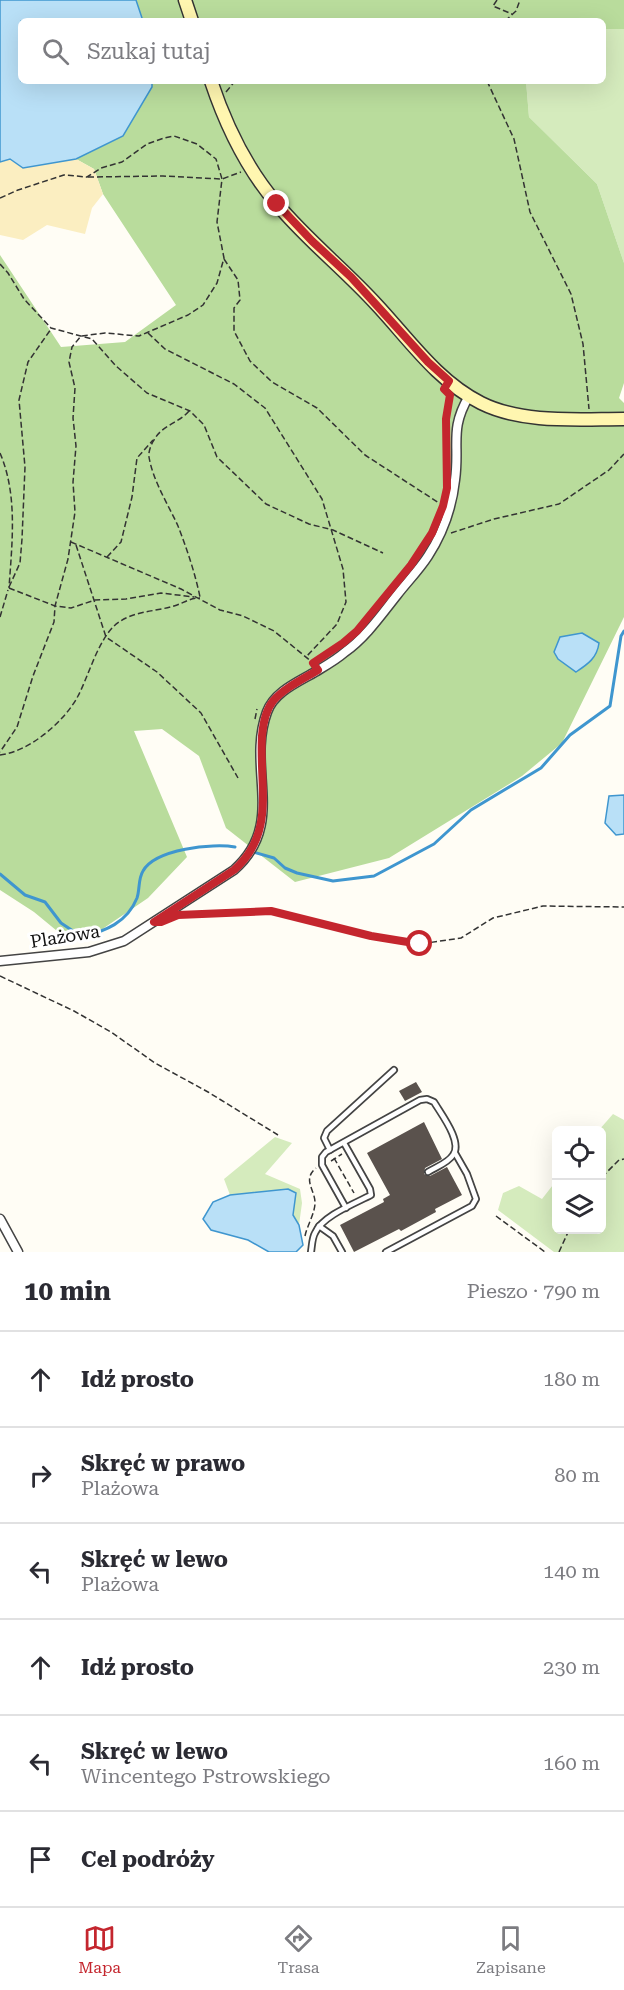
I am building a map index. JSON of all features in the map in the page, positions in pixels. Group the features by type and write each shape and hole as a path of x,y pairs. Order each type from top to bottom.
{"street":[{"path":"185,0 191,18"},
{"path":"212,84 228,126 250,168 277,204 351,277 428,362 449,381 469,396 499,410 525,416 624,419"},
{"name":"Plażowa","path":"0,961 83,953 124,941 245,861 258,838 264,813 261,767 263,724 267,710 284,691 346,652 362,637 418,570 440,536 450,508 455,479 456,428 469,396"},
{"path":"0,1220 18,1252"}],"lane":[{"path":"330,1150 324,1138 327,1131 394,1070"},
{"path":"346,1208 322,1165 322,1157 330,1150 420,1100 427,1099 434,1102 457,1145 451,1158 428,1172"},
{"path":"311,1252 314,1234 319,1226 371,1195 370,1189 344,1143"},
{"path":"386,1252 472,1206 476,1200 475,1192 455,1153"},
{"path":"319,1226 333,1236 342,1252"}],"path":[{"path":"497,0 493,6 512,14"},
{"path":"508,18 520,0"},
{"path":"488,84 514,139 530,212 571,294 583,344 590,419"},
{"path":"87,177 101,168 122,162 147,144 174,136 197,144 208,151 216,159 222,179 217,222 224,258 238,280 240,300 234,308 234,331 250,361 272,382 317,408 365,455 439,503"},
{"path":"0,198 64,175 222,179 250,168"},
{"path":"201,598 189,598 175,606 127,617 114,626 106,637 78,697 57,723 32,744 9,754 0,753 17,727 33,676 54,622 55,606 71,542 75,512 73,482 76,446 73,418 75,388 69,362 72,347 81,336 105,333 139,336 188,315 203,305 217,283 224,258"},
{"path":"0,264 24,299 51,328 92,339 116,366 147,393 190,411 204,425 217,457 267,504 309,524 333,530 383,553"},
{"path":"0,617 20,563 25,467 19,400 28,362 51,328"},
{"path":"147,332 165,349 234,384 264,408 322,500 343,569 346,602 336,624 306,657"},
{"path":"447,433 446,419 450,395 444,389 449,381"},
{"path":"106,558 121,542 132,497 137,458 168,424 184,417 190,411"},
{"path":"154,439 148,455 194,570 201,598"},
{"path":"0,453 5,464 11,492 12,532 9,588"},
{"path":"440,536 494,519 559,504 609,470 624,454"},
{"path":"71,542 201,598 220,610 243,616 274,631 313,663 307,667"},
{"path":"76,544 106,637 157,672 201,713 238,778"},
{"path":"9,588 55,606 71,608 95,600 161,593 201,598"},
{"path":"255,720 260,703"},
{"path":"178,915 271,911 371,936 420,944 461,938 493,918 543,906 624,907"},
{"path":"0,976 74,1011 111,1032 155,1063 278,1135"},
{"path":"304,1244 307,1225 316,1205 308,1179 314,1169 348,1151"},
{"path":"335,1158 358,1202"},
{"path":"606,1173 619,1160 624,1159"},
{"path":"496,1216 545,1252"},
{"path":"559,1252 567,1234"}],"green space":[{"path":"136,0 624,0 624,29 606,29 606,18 142,18"},
{"path":"606,29 624,29 624,263 597,184 529,117 526,84 606,84"},
{"path":"152,84 526,84 529,117 597,184 624,263 624,383 619,398 624,403 624,617 562,743 522,776 389,858 295,882 226,828 199,756 162,729 134,731 187,857 148,898 98,932 68,940 34,912 0,890 0,255 61,347 125,342 176,305 103,194 94,169 76,159 123,136"},
{"path":"613,1114 624,1120 624,1252 554,1252 498,1210 503,1193 519,1186 542,1199 552,1186 552,1234 606,1234 606,1126 602,1126"},
{"path":"275,1137 292,1143 265,1174 300,1189 302,1203 299,1225 293,1215 288,1189 230,1195 224,1179"}],"sand":[{"path":"9,159 23,168 76,159 94,169 103,194 92,208 85,234 47,225 23,240 0,235 0,162"}],"water":[{"path":"0,0 136,0 142,18 18,18 18,84 152,84 152,87 123,136 76,159 23,168 10,159 0,162"},
{"path":"582,633 599,643 594,657 576,672 558,659 554,652 560,637"},
{"path":"624,795 624,834 616,835 605,823 609,796"},
{"path":"288,1189 296,1193 293,1215 299,1225 303,1245 296,1252 269,1252 248,1240 211,1230 203,1219 213,1202 230,1195"}],"building":[{"path":"416,1082 422,1092 405,1101 399,1091"},
{"path":"424,1122 442,1159 425,1168 424,1174 430,1176 447,1167 462,1195 401,1231 399,1229 354,1252 340,1225 384,1202 383,1199 390,1195 367,1153"}],"waterway":[{"path":"253,852 274,858 285,868 297,873 333,881 374,876 434,844 471,810 541,768 570,735 610,706 621,636 624,631"},
{"path":"0,874 25,895 45,902 61,923 82,937 107,929 127,914 137,898 143,871 149,863 159,857 199,847 235,847"}],"route":[{"path":"277,204 351,277 428,362 449,381 444,389 450,395 446,419 447,488 443,506 421,552 367,620 343,643 313,663 318,670 284,691 267,710 263,724 261,767 264,813 258,838 245,861 154,922 161,922 178,915 271,911 371,936 420,944"}]}
